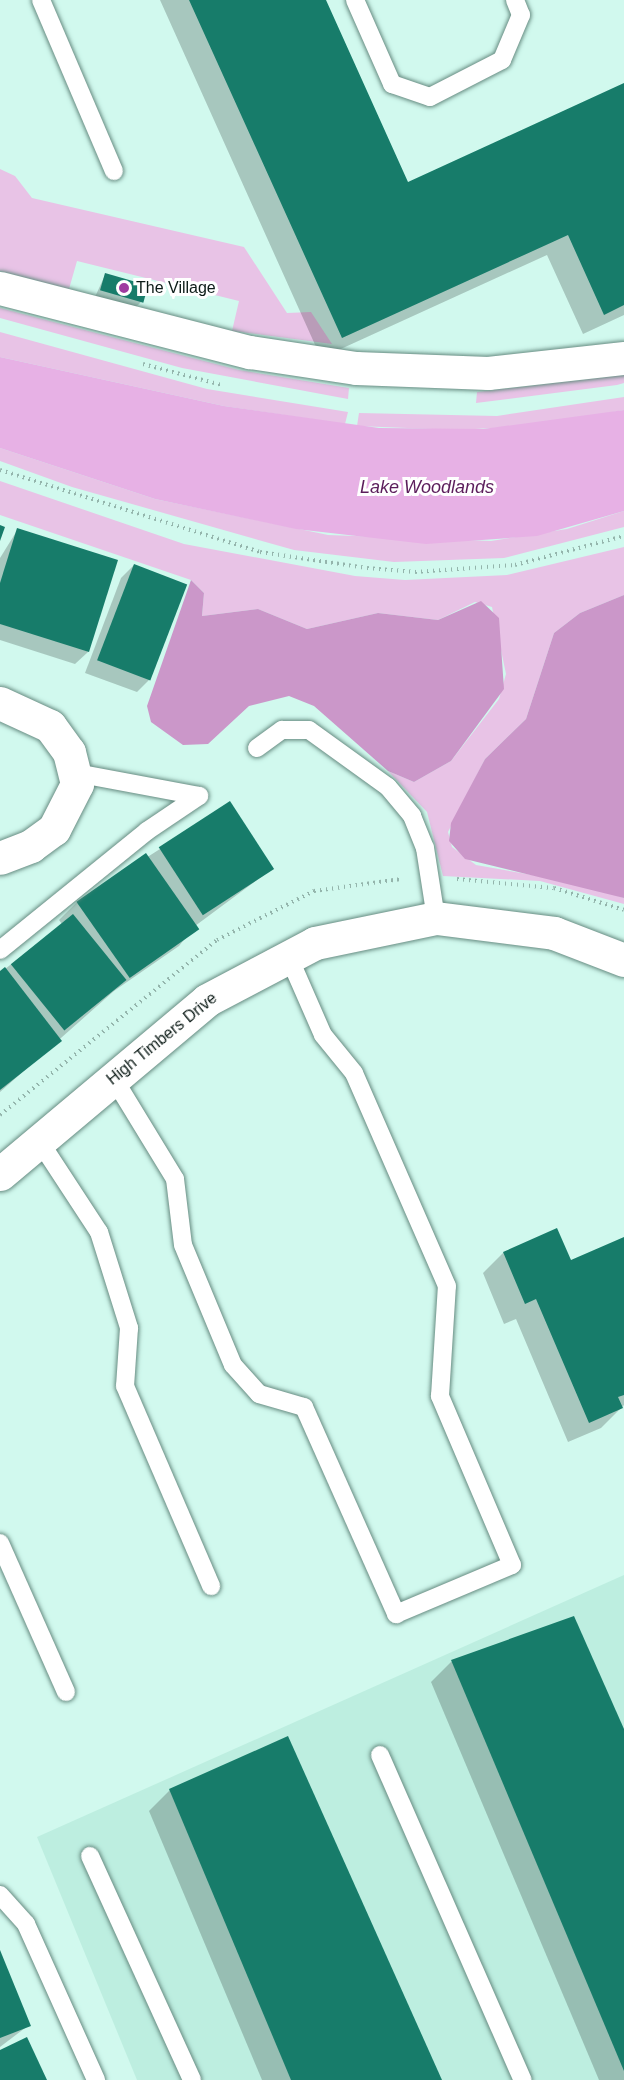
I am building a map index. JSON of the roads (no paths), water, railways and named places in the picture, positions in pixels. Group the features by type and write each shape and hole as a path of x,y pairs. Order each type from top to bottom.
{"street":[{"path":"0,288 250,352 356,369 488,374 624,358"},
{"path":"0,703 50,726 76,773 75,795 54,829 31,846 0,858"},
{"name":"High Timbers Drive","path":"0,1174 207,1000 288,955 334,937 436,918 554,933 624,960"}],"lane":[{"path":"41,0 114,171"},
{"path":"355,0 392,84 430,97 502,60 521,15 514,0"},
{"path":"257,748 282,730 309,730 388,787 412,816 422,840 436,918"},
{"path":"0,950 147,831 199,796 76,773"},
{"path":"114,1079 175,1179 183,1245 233,1365 259,1394 304,1407 396,1614 512,1565 440,1396 447,1286 354,1073 323,1035 288,955"},
{"path":"40,1142 99,1232 129,1328 124,1386 211,1586"},
{"path":"0,1544 66,1692"},
{"path":"380,1755 523,2080"},
{"path":"90,1856 192,2080"},
{"path":"0,1895 26,1924 96,2080"}],"water":[{"name":"Lake Woodlands","path":"0,357 224,406 379,428 483,429 624,410 624,511 537,536 426,544 296,529 155,499 0,448"}],"place":[{"name":"The Village","path":"124,288"}]}
